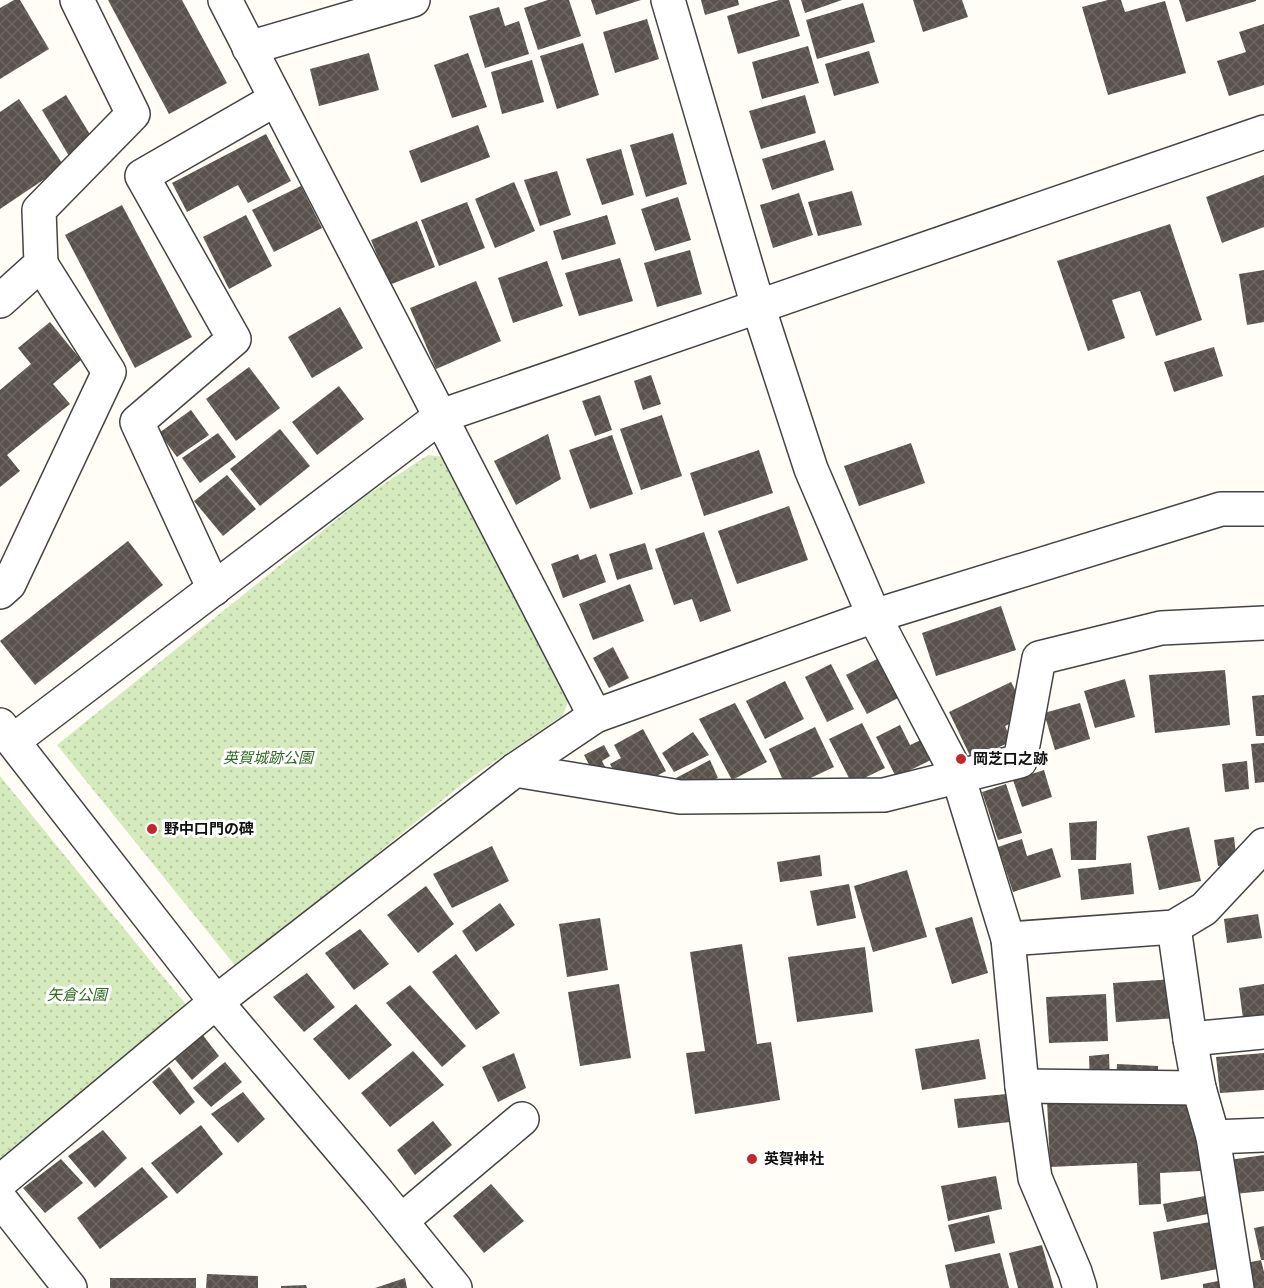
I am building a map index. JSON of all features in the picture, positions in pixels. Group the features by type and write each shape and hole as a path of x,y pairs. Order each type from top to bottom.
{"street":[{"path":"0,592 9,584 109,372 41,264 39,210 133,114 77,0"},
{"path":"225,0 595,716"},
{"path":"249,48 413,0"},
{"path":"668,0 758,306 811,469 874,616 958,776 1008,939 1022,1086 1035,1178 1080,1288"},
{"path":"214,589 137,422 234,339 142,176 276,99"},
{"path":"455,1288 216,1002 7,733 214,589 441,416 1264,132"},
{"path":"0,301 41,264"},
{"path":"0,1182 216,1002 515,771 595,716 874,616 1221,508 1264,508"},
{"path":"515,771 680,797 884,795 1020,761 1039,658 1161,628 1264,623"},
{"path":"1008,939 1174,927 1204,909 1264,845"},
{"path":"1174,927 1198,1088 1213,1137 1236,1288"},
{"path":"1190,1040 1264,1032"},
{"path":"1022,1086 1198,1088"},
{"path":"401,1221 522,1119"},
{"path":"1213,1137 1264,1135"},
{"path":"0,1199 70,1288"}],"green space":[{"name":"英賀城跡公園","path":"428,455 444,457 569,699 563,715 466,781 237,968 57,745 367,495"},
{"name":"矢倉公園","path":"0,776 188,1007 0,1158"}],"building":[{"path":"14,0 20,0 49,49 0,79 0,8"},
{"path":"108,0 182,0 227,83 169,114"},
{"path":"548,0 569,0 581,36 538,50 524,8"},
{"path":"591,0 641,0 596,15"},
{"path":"701,0 738,0 739,5 705,15"},
{"path":"779,0 789,0 800,36 738,54 727,16"},
{"path":"801,0 842,0 805,13"},
{"path":"913,0 962,0 968,17 923,32"},
{"path":"1108,0 1121,0 1125,12 1165,1 1186,73 1108,95 1082,7"},
{"path":"1179,0 1256,0 1256,1 1186,22"},
{"path":"863,3 875,42 817,59 806,20"},
{"path":"499,7 505,26 519,21 529,54 485,68 469,16"},
{"path":"647,19 659,59 615,73 603,32"},
{"path":"1264,24 1264,85 1229,96 1217,61 1246,52 1239,32"},
{"path":"583,43 599,95 557,109 540,56"},
{"path":"808,46 819,83 762,99 752,62"},
{"path":"869,51 879,83 834,96 825,64"},
{"path":"369,53 379,90 319,106 310,69"},
{"path":"468,53 487,107 452,118 434,65"},
{"path":"532,60 544,102 502,114 491,72"},
{"path":"66,95 94,141 69,156 42,110"},
{"path":"805,95 816,133 761,149 749,111"},
{"path":"19,99 64,166 0,209 0,112"},
{"path":"478,125 490,157 421,183 409,151"},
{"path":"673,133 687,184 646,197 630,145"},
{"path":"266,134 291,181 248,203 238,185 187,212 172,183"},
{"path":"825,140 834,170 772,190 762,159"},
{"path":"621,149 634,195 602,205 586,159"},
{"path":"557,171 571,215 540,226 524,180"},
{"path":"1264,175 1264,227 1222,243 1206,197"},
{"path":"514,182 535,231 495,248 475,199"},
{"path":"301,186 322,228 274,252 252,210"},
{"path":"852,191 862,225 818,236 808,202"},
{"path":"799,193 813,235 773,248 760,205"},
{"path":"678,197 691,240 655,251 641,209"},
{"path":"467,202 485,248 439,266 421,220"},
{"path":"122,205 192,337 135,368 65,235"},
{"path":"246,215 272,266 229,289 203,237"},
{"path":"607,215 616,244 562,260 553,231"},
{"path":"417,221 435,267 389,285 371,240"},
{"path":"1170,224 1202,320 1156,336 1140,291 1112,300 1125,338 1088,351 1057,261"},
{"path":"690,250 702,294 657,307 644,263"},
{"path":"620,258 633,301 579,316 565,273"},
{"path":"547,261 563,306 513,323 498,278"},
{"path":"1264,270 1264,322 1247,325 1239,274"},
{"path":"476,281 501,341 436,369 410,308"},
{"path":"340,307 363,348 312,378 288,337"},
{"path":"50,322 81,360 53,384 70,404 7,455 20,471 0,487 0,390 31,364 18,348"},
{"path":"1214,347 1223,376 1174,392 1164,362"},
{"path":"249,367 280,408 236,441 206,399"},
{"path":"651,375 661,404 643,410 634,381"},
{"path":"339,386 364,419 317,455 292,422"},
{"path":"600,395 612,430 595,436 582,401"},
{"path":"191,410 209,435 177,457 159,433"},
{"path":"662,415 682,476 641,490 620,429"},
{"path":"280,429 310,466 260,506 230,469"},
{"path":"218,433 236,457 200,483 182,458"},
{"path":"548,434 561,479 516,505 494,461"},
{"path":"612,435 633,494 590,509 569,450"},
{"path":"911,443 925,483 859,506 844,466"},
{"path":"759,450 773,493 704,516 690,473"},
{"path":"227,475 256,509 223,536 194,501"},
{"path":"789,506 808,560 737,584 718,531"},
{"path":"704,532 731,611 700,622 692,599 674,605 655,549"},
{"path":"128,541 163,585 35,685 0,641"},
{"path":"645,543 653,569 617,580 609,554"},
{"path":"578,554 580,560 596,554 606,582 563,598 551,564"},
{"path":"630,584 644,621 593,640 579,604"},
{"path":"1001,606 1016,650 936,676 922,633"},
{"path":"613,647 629,678 609,688 593,658"},
{"path":"883,656 904,695 867,714 846,675"},
{"path":"831,664 854,709 827,722 805,677"},
{"path":"1225,670 1230,725 1155,733 1149,675"},
{"path":"1125,679 1135,717 1095,728 1084,691"},
{"path":"785,681 804,719 765,739 746,701"},
{"path":"1011,682 1022,703 1013,708 1018,720 1005,726 1012,741 972,760 949,712"},
{"path":"1264,695 1264,736 1256,736 1252,696"},
{"path":"735,703 767,762 732,780 699,719"},
{"path":"1080,703 1090,739 1055,750 1044,713"},
{"path":"862,723 885,768 852,784 829,739"},
{"path":"900,725 910,745 923,739 933,759 896,777 876,737"},
{"path":"815,727 834,767 787,789 769,749"},
{"path":"643,729 666,771 645,782 639,772 620,783 610,764 621,758 614,745"},
{"path":"693,732 709,755 674,772 662,753"},
{"path":"1264,743 1264,782 1255,783 1251,744"},
{"path":"604,745 610,756 602,761 608,772 596,778 584,755"},
{"path":"710,760 718,778 683,789 676,778"},
{"path":"1247,761 1249,789 1225,792 1222,764"},
{"path":"1044,770 1052,797 1022,807 1013,780"},
{"path":"1006,784 1022,833 998,840 982,792"},
{"path":"1097,821 1096,860 1071,860 1069,823"},
{"path":"1189,827 1201,881 1159,890 1147,836"},
{"path":"1234,837 1237,864 1218,866 1214,840"},
{"path":"1022,839 1027,856 1052,848 1061,877 1013,892 998,847"},
{"path":"492,846 509,881 452,908 433,874"},
{"path":"820,855 822,876 780,882 777,862"},
{"path":"1131,863 1134,894 1081,900 1078,869"},
{"path":"907,870 927,937 873,952 854,886"},
{"path":"849,884 856,918 817,926 810,891"},
{"path":"426,886 454,924 418,953 387,915"},
{"path":"500,903 515,925 476,952 462,931"},
{"path":"1258,914 1262,938 1227,943 1224,919"},
{"path":"972,917 988,973 952,984 935,928"},
{"path":"600,918 608,970 567,977 559,924"},
{"path":"360,929 389,964 354,990 325,953"},
{"path":"742,944 757,1044 771,1042 780,1100 695,1114 686,1053 705,1051 690,952"},
{"path":"865,947 873,1012 797,1022 788,957"},
{"path":"456,954 500,1013 476,1030 432,972"},
{"path":"307,973 335,1007 304,1032 273,997"},
{"path":"1175,979 1178,1018 1116,1022 1113,983"},
{"path":"619,984 631,1058 580,1066 568,992"},
{"path":"1264,984 1264,1023 1244,1026 1239,988"},
{"path":"410,985 466,1046 442,1067 386,1003"},
{"path":"1106,994 1108,1041 1049,1043 1046,997"},
{"path":"356,1004 392,1045 349,1080 313,1039"},
{"path":"202,1034 219,1056 192,1080 173,1057"},
{"path":"979,1039 986,1079 922,1090 915,1049"},
{"path":"413,1051 444,1085 390,1127 361,1093"},
{"path":"514,1053 526,1088 498,1102 482,1067"},
{"path":"1264,1053 1264,1090 1220,1093 1216,1057"},
{"path":"1109,1054 1110,1082 1090,1083 1089,1056"},
{"path":"225,1062 242,1082 211,1107 193,1088"},
{"path":"1117,1064 1158,1066 1158,1083 1116,1082"},
{"path":"169,1067 195,1102 180,1115 152,1082"},
{"path":"243,1092 265,1119 238,1143 211,1114"},
{"path":"1197,1093 1201,1171 1160,1173 1161,1204 1139,1205 1137,1163 1050,1167 1047,1100"},
{"path":"1007,1094 1010,1122 958,1128 954,1099"},
{"path":"433,1121 452,1145 415,1175 397,1150"},
{"path":"201,1125 223,1154 177,1194 151,1163"},
{"path":"103,1130 127,1158 95,1188 68,1156"},
{"path":"1264,1155 1264,1191 1234,1194 1229,1160"},
{"path":"61,1159 83,1183 45,1213 23,1188"},
{"path":"142,1167 168,1197 100,1249 77,1218"},
{"path":"996,1176 1002,1209 948,1221 941,1186"},
{"path":"491,1184 524,1221 484,1253 453,1216"},
{"path":"1205,1196 1208,1214 1167,1222 1163,1204"},
{"path":"989,1215 995,1243 955,1252 948,1225"},
{"path":"1216,1221 1223,1268 1161,1280 1153,1232"},
{"path":"1264,1226 1264,1260 1261,1260 1254,1228"},
{"path":"1042,1245 1054,1288 1018,1288 1009,1253"},
{"path":"1000,1253 1009,1288 950,1288 945,1265"},
{"path":"1261,1260 1264,1288 1245,1288 1241,1264"},
{"path":"207,1274 258,1276 258,1288 206,1288"},
{"path":"110,1278 196,1278 196,1288 110,1288"},
{"path":"405,1278 407,1288 375,1288"},
{"path":"1228,1279 1229,1288 1203,1288 1203,1284"},
{"path":"306,1285 307,1288 281,1288 281,1286"}],"place":[{"name":"岡芝口之跡","path":"961,759"},
{"name":"野中口門の碑","path":"152,829"},
{"name":"英賀神社","path":"752,1159"}]}
